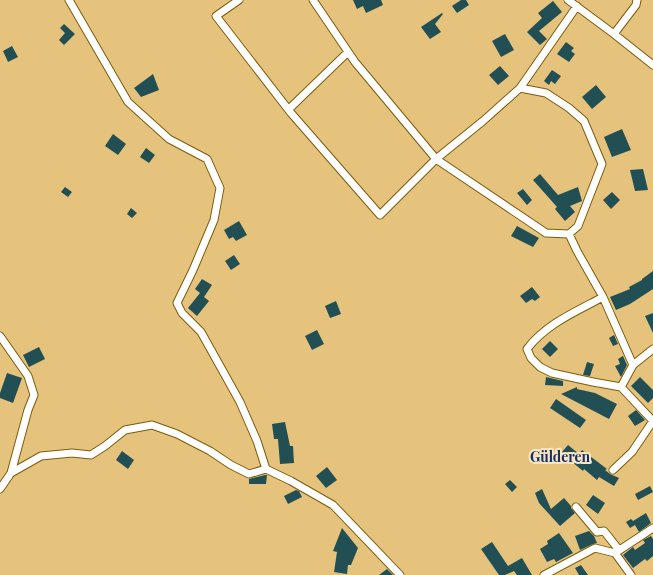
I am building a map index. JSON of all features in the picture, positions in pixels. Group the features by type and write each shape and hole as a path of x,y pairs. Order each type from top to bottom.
{"street":[{"path":"69,0 128,102 169,140 207,159 220,188 214,220 177,303 182,313 201,332 240,402 257,441 266,469"},
{"path":"239,0 216,16 288,110 380,215 436,159 483,121 520,88 577,6"},
{"path":"568,0 653,65"},
{"path":"614,34 636,5 637,0"},
{"path":"315,1 355,62 436,159 546,233 569,234 578,226 602,164 584,121 569,108 546,93 520,88"},
{"path":"288,110 348,52"},
{"path":"569,234 603,297 633,364"},
{"path":"603,297 547,328 527,349 531,358 540,368 552,373 621,387 653,421 632,452 613,470"},
{"path":"0,336 28,376 34,395 28,410 11,473 0,489"},
{"path":"621,387 633,364 653,349"},
{"path":"11,473 41,456 72,453 91,455 125,430 152,424 178,434 249,474 266,469 291,481 333,505 400,575"},
{"path":"576,507 597,532 604,531 631,575"},
{"path":"544,575 595,548 617,552 653,528"}],"building":[{"path":"353,0 381,0 383,5 366,13 363,6 357,9"},
{"path":"461,0 466,0 469,5 457,13 452,6"},
{"path":"553,1 562,12 539,31 547,39 540,45 527,32 542,18 538,13"},
{"path":"442,13 443,14 435,24 441,32 430,39 421,27"},
{"path":"64,24 75,34 64,45 59,40 65,33 60,28"},
{"path":"505,34 514,50 501,57 492,41"},
{"path":"566,42 574,48 571,51 575,54 569,62 557,54"},
{"path":"12,46 18,57 8,62 3,51"},
{"path":"500,66 509,76 498,85 489,75"},
{"path":"552,70 561,76 555,84 551,81 549,85 544,81"},
{"path":"153,74 159,90 141,97 134,88"},
{"path":"596,85 606,97 592,109 582,97"},
{"path":"622,129 631,150 612,157 604,137"},
{"path":"113,134 126,144 118,155 105,146"},
{"path":"146,148 155,155 149,163 140,157"},
{"path":"643,169 648,190 635,191 630,170"},
{"path":"540,174 558,195 578,187 582,201 570,206 575,212 565,221 555,209 557,207 533,180"},
{"path":"65,187 72,192 68,197 61,192"},
{"path":"523,189 532,200 527,205 517,193"},
{"path":"612,192 620,200 611,209 603,200"},
{"path":"131,208 137,213 132,218 127,214"},
{"path":"239,221 247,235 236,241 233,237 229,239 224,230"},
{"path":"517,226 539,238 533,247 511,236"},
{"path":"234,255 240,264 231,270 225,261"},
{"path":"653,271 653,289 630,304 616,310 610,297 630,289 629,287 642,280"},
{"path":"202,279 212,285 204,297 209,301 197,316 188,308 200,293 195,289"},
{"path":"532,287 540,297 535,301 532,299 526,303 520,296"},
{"path":"336,301 341,314 330,318 325,306"},
{"path":"653,313 653,333 645,316"},
{"path":"317,330 324,344 312,350 305,336"},
{"path":"614,335 618,344 613,346 609,338"},
{"path":"550,341 558,349 550,357 542,349"},
{"path":"39,347 45,359 29,367 23,355"},
{"path":"623,356 627,365 621,377 615,366 620,364 618,359"},
{"path":"587,362 594,364 590,376 583,375"},
{"path":"7,373 22,378 13,403 0,398 0,393"},
{"path":"546,377 563,381 563,386 545,385"},
{"path":"640,377 653,390 653,398 648,403 631,386"},
{"path":"577,387 577,389 595,393 617,404 609,419 561,394"},
{"path":"556,399 586,420 580,428 550,408"},
{"path":"636,410 645,420 635,426 628,416"},
{"path":"285,422 290,446 293,446 294,463 280,464 278,439 274,439 272,424"},
{"path":"568,445 579,454 582,450 607,469 605,470 610,474 619,478 614,486 599,477 597,480 584,469 583,471 572,462 574,460 562,452"},
{"path":"122,451 134,460 128,469 116,460"},
{"path":"327,467 337,480 326,488 316,476"},
{"path":"267,475 266,484 249,484 249,479"},
{"path":"510,480 517,487 512,492 505,484"},
{"path":"650,486 653,492 638,500 635,494"},
{"path":"542,489 551,509 564,498 575,513 560,526 539,503 535,493"},
{"path":"296,490 299,491 302,497 288,504 284,496"},
{"path":"593,495 605,503 598,514 586,505"},
{"path":"646,513 651,523 639,532 635,525 630,528 626,522 631,519 633,521"},
{"path":"342,528 358,548 351,565 348,565 347,574 334,572 337,552 333,551"},
{"path":"589,531 594,536 597,543 580,550 575,536"},
{"path":"559,533 573,553 556,562 554,559 547,562 540,549 548,544 547,541"},
{"path":"651,536 653,539 653,556 647,561 645,559 633,568 623,555 633,547 635,550 645,543 643,540"},
{"path":"492,542 508,566 522,558 532,575 517,575 514,571 505,575 499,575 481,549"},
{"path":"581,565 588,575 579,575 575,568"},
{"path":"387,569 393,575 379,575"}],"district":[{"name":"Gülderen","path":"560,457"}]}
